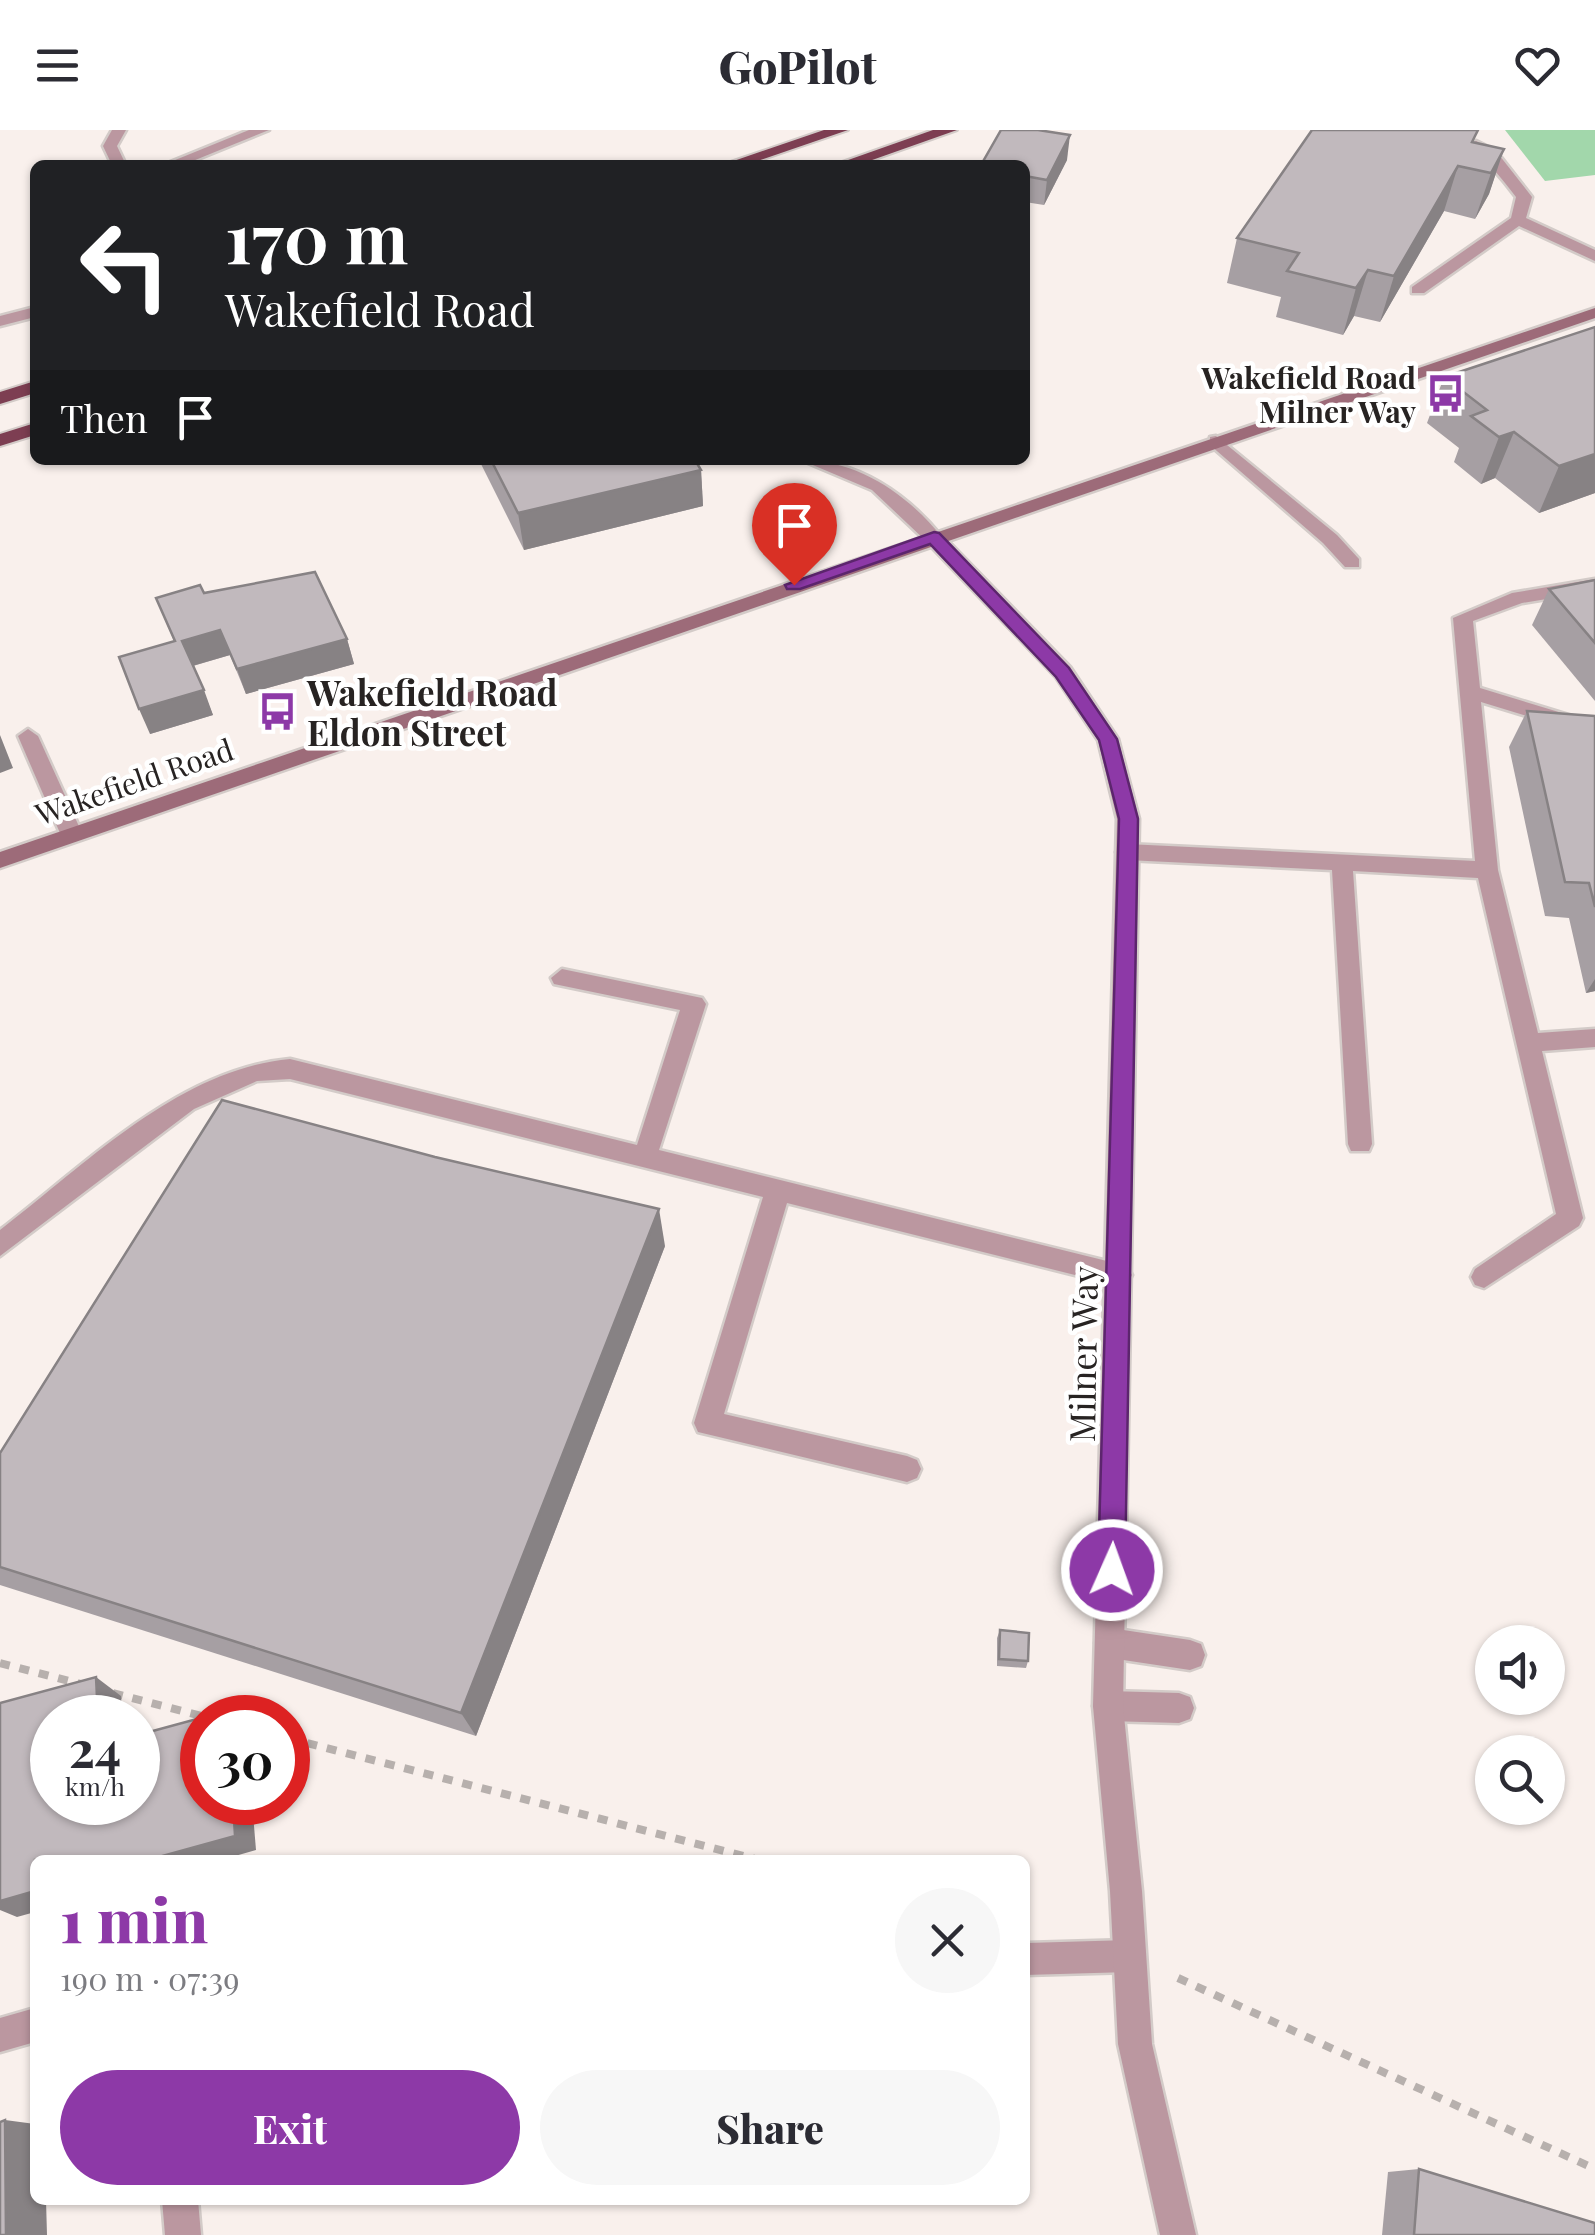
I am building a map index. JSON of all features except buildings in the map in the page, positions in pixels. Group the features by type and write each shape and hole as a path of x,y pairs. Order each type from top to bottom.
{"highway":[{"path":"746,160 840,130"},
{"path":"857,160 949,130"},
{"path":"0,398 30,389"},
{"path":"0,440 30,431"}],"main road":[{"name":"Wakefield Road","path":"0,860 1595,313"}],"street":[{"path":"117,160 110,146 119,130"},
{"path":"183,160 262,130"},
{"path":"1418,290 1518,220 1524,197 1491,154 1472,142"},
{"path":"1518,220 1595,256"},
{"path":"0,322 30,313"},
{"path":"1216,442 1330,539 1352,563"},
{"name":"Milner Way","path":"823,465 878,486 934,537 1063,672 1108,739 1128,819 1108,1706 1135,2044 1178,2235"},
{"path":"1484,1277 1570,1218 1487,870 1463,618 1519,597 1595,585"},
{"path":"1470,692 1595,730"},
{"path":"28,736 72,833"},
{"path":"1127,852 1487,870"},
{"path":"1342,862 1360,1144"},
{"path":"562,978 694,1004 644,1157"},
{"path":"1528,1043 1595,1038"},
{"path":"0,1245 185,1102 254,1072 290,1070 1119,1274"},
{"path":"778,1190 708,1423 907,1469"},
{"path":"1110,1643 1190,1655"},
{"path":"1108,1706 1179,1708"},
{"path":"1030,1959 1129,1956"},
{"path":"0,2036 30,2027"},
{"path":"181,2205 184,2235"}],"path":[{"path":"0,1664 180,1711"},
{"path":"310,1744 740,1855"},
{"path":"1129,1956 1595,2169"}],"green space":[{"path":"1505,130 1595,130 1595,175 1545,181"}],"place":[{"name":"Wakefield Road Milner Way","path":"1446,394"},
{"name":"Wakefield Road Eldon Street","path":"277,711"}],"route":[{"path":"794,585 934,537 1063,672 1108,739 1128,819 1129,889 1112,1570"}]}
